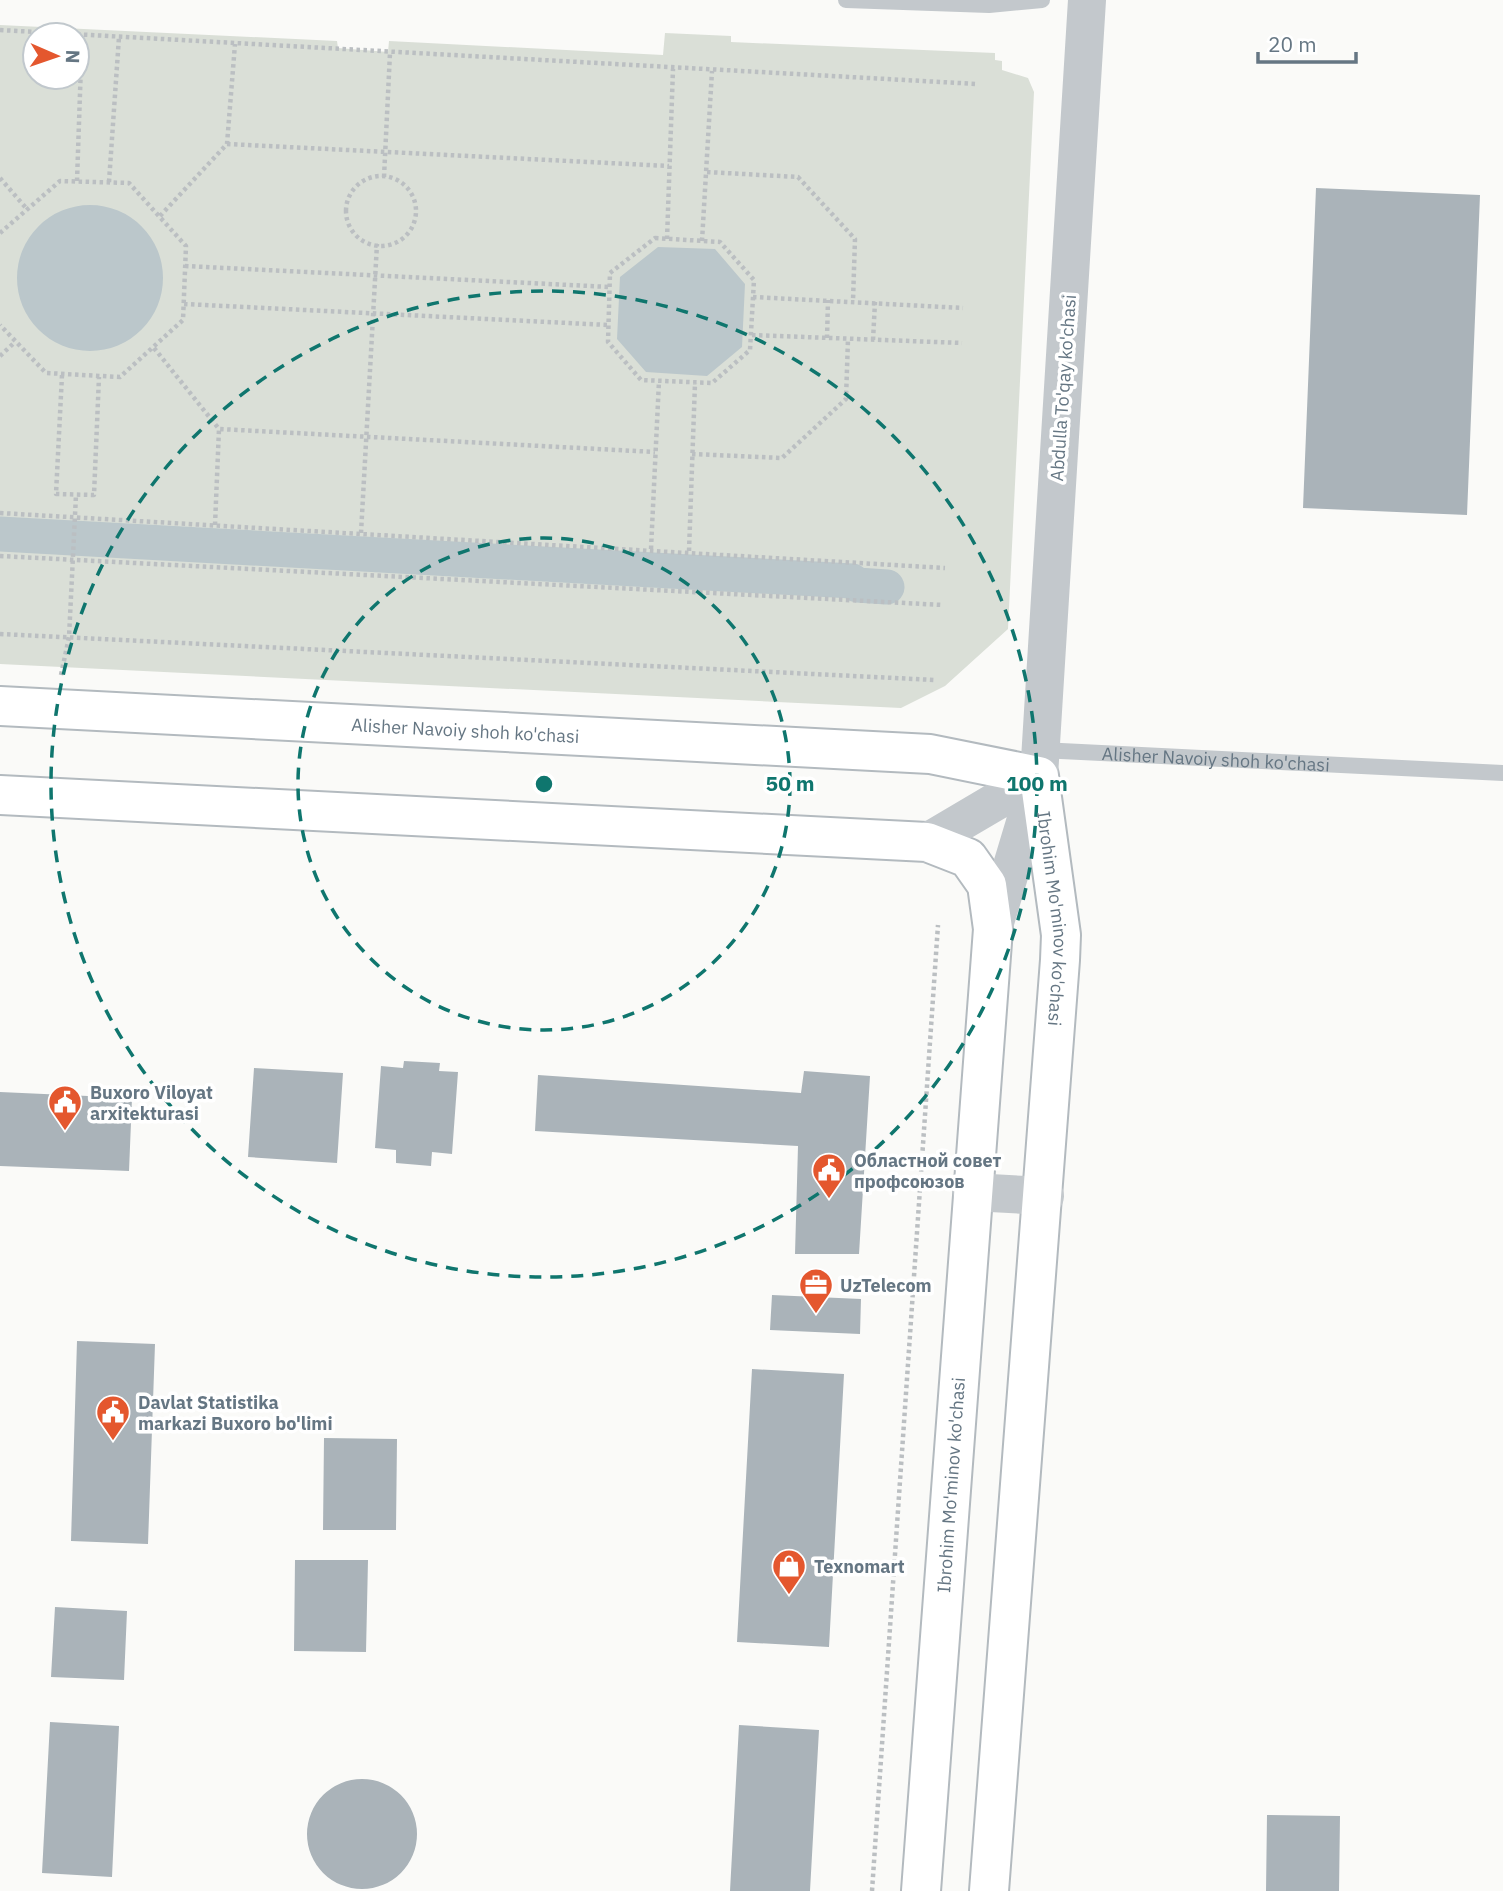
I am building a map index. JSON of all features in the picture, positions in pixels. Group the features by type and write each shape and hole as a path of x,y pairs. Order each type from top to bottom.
{"main road":[{"name":"Alisher Navoiy shoh ko'chasi","path":"0,706 930,754 1040,763"},
{"name":"Ibrohim Mo'minov ko'chasi","path":"989,1891 1045,1196 1061,935 1040,763"},
{"path":"0,795 927,842 968,858 988,885 993,929"},
{"name":"Ibrohim Mo'minov ko'chasi","path":"921,1891 993,929"}],"street":[{"name":"Abdulla To'qay ko'chasi","path":"1040,763 1087,0"},
{"path":"927,842 1040,763"},
{"name":"Ibrohim Mo'minov ko'chasi","path":"993,929 1040,763"},
{"path":"972,1192 1045,1196"}],"lane":[{"path":"846,0 989,5 1042,0"},
{"name":"Alisher Navoiy shoh ko'chasi","path":"1040,763 1503,773"}],"path":[{"path":"0,30 21,31"},
{"path":"91,35 977,84"},
{"path":"109,182 119,37"},
{"path":"160,216 228,144 235,44"},
{"path":"384,177 390,52"},
{"path":"667,239 673,69"},
{"path":"702,241 712,71"},
{"path":"77,181 80,91"},
{"path":"228,144 669,166"},
{"path":"707,172 797,177 855,239 853,301"},
{"path":"368,176 397,177 416,197 415,225 396,245 377,244 363,243 346,225 347,197 368,176"},
{"path":"0,178 26,208"},
{"path":"0,233 60,180 129,183 186,246 183,320 120,377 46,373 0,325"},
{"path":"655,239 667,239 720,242 754,280 750,350 712,383 642,380 608,342 610,273 655,239"},
{"path":"361,533 377,244"},
{"path":"186,266 610,287"},
{"path":"753,297 963,307"},
{"path":"827,338 828,300"},
{"path":"873,340 875,302"},
{"path":"184,304 608,325"},
{"path":"752,335 961,343"},
{"path":"692,454 782,458 846,398 848,339"},
{"path":"0,356 15,342"},
{"path":"153,348 219,429 215,525"},
{"path":"62,374 56,494 94,495 99,377"},
{"path":"651,549 659,381"},
{"path":"689,551 695,383"},
{"path":"219,429 655,452"},
{"path":"57,709 69,637 76,495"},
{"path":"0,513 945,568"},
{"path":"0,556 943,605"},
{"path":"0,634 935,680"},
{"path":"872,1891 939,925"}],"shaded area":[{"path":"0,25 21,26 21,91 91,91 91,29 337,41 338,48 388,52 389,41 663,55 665,33 731,36 731,42 995,53 995,60 1002,61 1002,70 1028,78 1034,92 1008,629 945,686 901,708 0,664"},
{"path":"90,205 118,210 142,226 158,250 163,278 158,306 142,330 118,346 90,351 62,346 38,330 22,306 17,278 22,250 38,226 62,210"},
{"path":"658,247 715,249 745,284 742,347 707,376 646,372 617,339 620,277"}],"building":[{"path":"1316,188 1480,195 1467,515 1303,508"},
{"path":"404,1061 440,1063 439,1071 458,1072 452,1154 432,1152 431,1166 396,1163 396,1150 375,1148 381,1066 403,1068"},
{"path":"254,1068 343,1073 337,1163 248,1157"},
{"name":"Областной совет профсоюзов","path":"804,1071 870,1076 859,1254 795,1254 798,1146 535,1131 538,1075 801,1093"},
{"name":"Buxoro Viloyat arxitekturasi","path":"0,1092 132,1098 129,1171 0,1166"},
{"name":"UzTelecom","path":"772,1295 861,1299 860,1334 770,1330"},
{"name":"Davlat Statistika markazi Buxoro bo'limi","path":"77,1341 155,1344 148,1544 71,1541"},
{"path":"752,1369 844,1374 829,1647 737,1642"},
{"path":"324,1438 397,1439 396,1530 323,1530"},
{"path":"295,1560 368,1560 366,1652 294,1651"},
{"path":"55,1607 127,1611 124,1680 51,1677"},
{"path":"50,1722 119,1726 112,1877 42,1873"},
{"path":"739,1725 819,1730 810,1891 730,1891"},
{"path":"362,1779 383,1783 401,1795 413,1813 417,1834 413,1855 401,1873 383,1885 362,1889 341,1885 323,1873 311,1855 307,1834 311,1813 323,1795 341,1783"},
{"path":"1267,1815 1340,1816 1339,1891 1266,1891"}],"waterway":[{"path":"0,534 852,581 857,585 887,587"}],"place":[{"name":"Buxoro Viloyat arxitekturasi","path":"65,1132"},
{"name":"Областной совет профсоюзов","path":"829,1200"},
{"name":"UzTelecom","path":"816,1315"},
{"name":"Davlat Statistika markazi Buxoro bo'limi","path":"113,1442"},
{"name":"Texnomart","path":"789,1596"}]}
